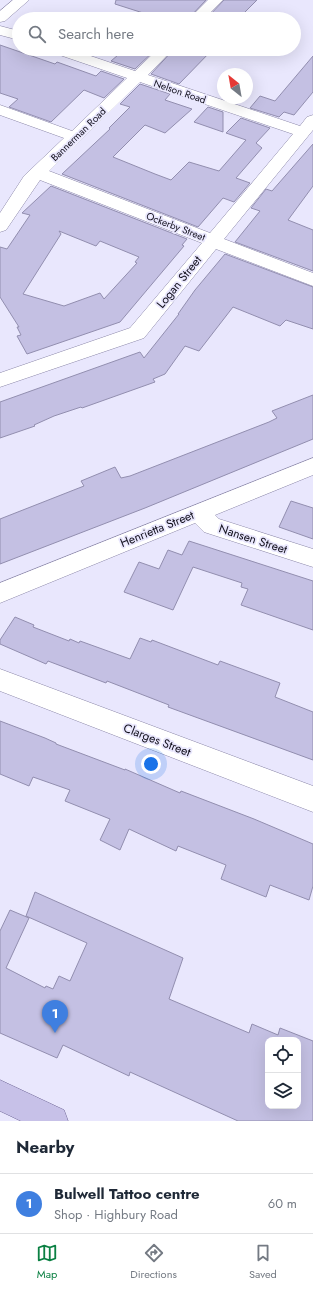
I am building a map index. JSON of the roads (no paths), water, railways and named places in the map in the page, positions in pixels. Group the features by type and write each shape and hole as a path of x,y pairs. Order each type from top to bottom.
{"main road":[{"path":"0,1095 53,1121"}],"street":[{"path":"0,18 22,0"},
{"path":"203,12 216,0"},
{"path":"0,30 12,34"},
{"name":"Nelson Road","path":"77,56 137,76 308,126"},
{"name":"Bannerman Road","path":"0,226 30,180 158,56"},
{"path":"2,105 75,137"},
{"name":"Logan Street","path":"0,380 137,333 308,126"},
{"name":"Ockerby Street","path":"38,173 313,280"},
{"name":"Henrietta Street","path":"0,593 313,466"},
{"name":"Nansen Street","path":"198,513 212,526 313,558"},
{"name":"Clarges Street","path":"0,680 313,799"}],"place":[{"name":"Bulwell Tattoo centre","path":"55,1033"}]}
